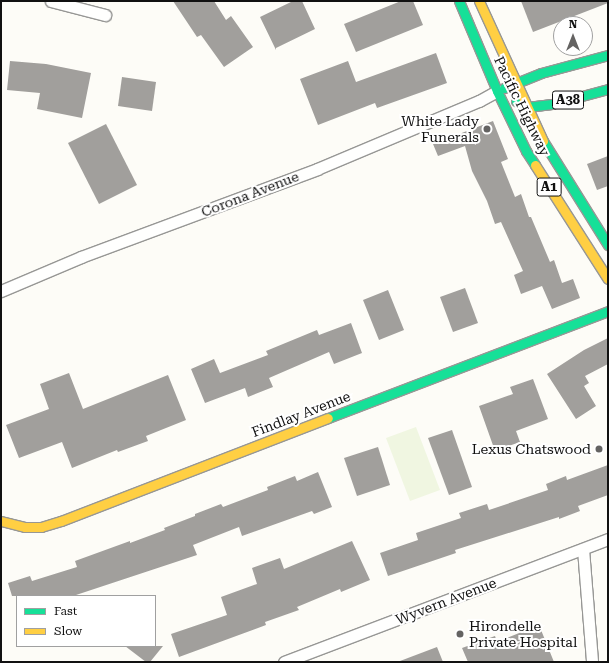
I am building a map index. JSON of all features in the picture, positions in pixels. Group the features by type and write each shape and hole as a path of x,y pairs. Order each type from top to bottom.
{"main road":[{"name":"Pacific Highway","path":"458,1 497,91 532,161 608,279"},
{"name":"Pacific Highway","path":"479,1 515,83 551,154 608,245"},
{"name":"A38","path":"497,91 541,73 608,55"},
{"name":"A38","path":"527,107 559,103 608,89"},
{"path":"497,91 527,107"},
{"name":"Findlay Avenue","path":"1,521 25,526 41,526 61,521 608,312"}],"street":[{"path":"51,1 106,15"},
{"name":"Corona Avenue","path":"1,291 81,257 317,169 480,101 497,91"},
{"name":"Wyvern Avenue","path":"284,662 608,539"},
{"path":"583,549 592,662"}],"green space":[{"path":"416,427 440,490 410,501 386,438"}],"building":[{"path":"173,1 214,1 226,20 231,16 253,47 224,67 201,35 197,37"},
{"path":"293,1 302,1 315,29 276,48 276,50 260,17"},
{"path":"401,1 413,1 423,25 356,52 344,24"},
{"path":"521,1 608,1 608,3 574,16 553,16 553,24 533,32"},
{"path":"436,53 447,83 377,108 375,103 318,125 300,79 348,61 356,82"},
{"path":"10,61 46,64 91,73 82,118 37,109 40,93 7,90"},
{"path":"122,77 156,82 152,111 118,106"},
{"path":"493,121 508,159 501,162 515,197 521,194 529,217 531,217 550,262 554,260 562,283 573,279 580,298 552,309 542,286 521,294 514,275 523,271 501,222 495,224 487,201 472,171 465,146 438,156 433,144"},
{"path":"106,124 137,185 99,204 68,143"},
{"path":"608,156 608,186 597,190 587,164"},
{"path":"465,288 478,323 453,332 440,297"},
{"path":"388,290 404,330 379,340 363,300"},
{"path":"351,323 362,353 334,364 329,352 269,378 273,387 248,397 245,388 205,403 191,369 214,359 220,373 268,355 266,351 317,330 319,335"},
{"path":"608,338 608,364 585,376 589,383 584,386 596,406 576,419 547,374 584,350"},
{"path":"69,373 83,409 168,375 186,420 146,436 148,441 118,452 117,450 72,468 62,442 19,458 6,425 49,409 40,384"},
{"path":"533,379 548,419 516,431 520,442 495,451 479,406 513,394 510,387"},
{"path":"452,430 472,487 449,495 428,438"},
{"path":"378,447 390,485 357,496 344,458"},
{"path":"608,465 608,495 578,506 580,511 559,519 559,517 455,550 456,553 388,576 380,553 418,540 416,533 461,518 459,513 487,504 489,510 548,490 546,484 566,476 567,480"},
{"path":"318,472 332,507 314,514 312,511 242,536 239,527 193,545 197,555 76,595 12,596 8,583 30,576 32,581 77,567 75,561 165,530 164,528 195,516 195,514 221,504 223,507 268,490 267,487 295,476 297,481"},
{"path":"352,541 370,580 341,592 340,589 297,607 299,610 265,622 266,625 179,657 171,634 227,615 221,597 257,584 252,568 280,558 284,569"},
{"path":"539,625 554,662 468,662 462,648 495,636 497,642"},
{"path":"163,646 150,662 146,662 126,647"},
{"path":"437,647 443,662 400,662 400,661"}],"traffic: fast":[{"path":"459,1 497,91 526,151 535,165"},
{"path":"504,88 541,73 608,55"},
{"path":"516,101 527,107 552,104 608,89"},
{"path":"543,141 608,245"},
{"path":"328,418 608,311"}],"traffic: slow":[{"path":"479,1 543,141"},
{"path":"535,165 608,279"},
{"path":"1,521 25,527 41,527 61,521 328,418"}],"place":[{"name":"White Lady Funerals","path":"487,129"},
{"name":"Lexus Chatswood","path":"599,449"},
{"name":"Hirondelle Private Hospital","path":"460,634"}]}
